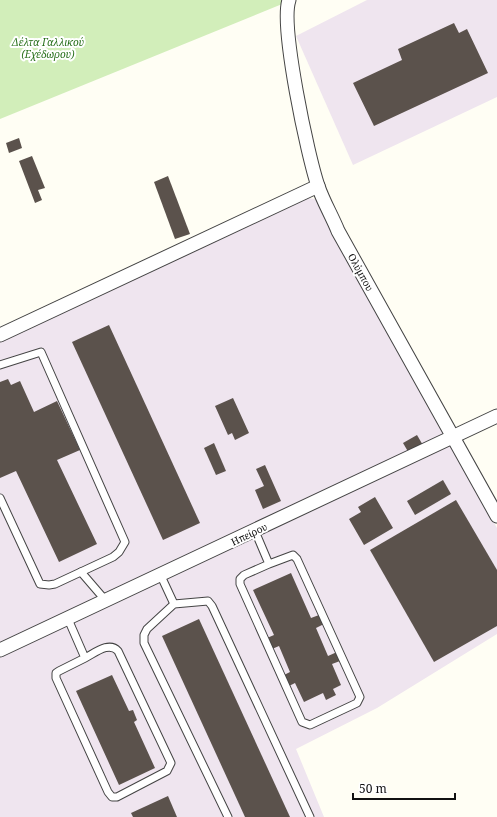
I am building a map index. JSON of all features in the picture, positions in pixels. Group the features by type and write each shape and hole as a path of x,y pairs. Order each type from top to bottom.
{"street":[{"name":"Ολύμπου","path":"288,3 288,33 301,118 318,186 338,231 454,436 497,516"},
{"path":"0,335 318,186"},
{"name":"Ηπείρου","path":"0,650 161,576 497,416"}],"lane":[{"path":"0,365 41,352 125,542 119,552 113,557 55,584 40,584 0,498"},
{"path":"255,531 269,564"},
{"path":"293,554 297,559 360,697 357,703 310,725 302,722 240,584 240,579 244,576 269,564 293,554"},
{"path":"81,572 106,601"},
{"path":"161,576 174,604"},
{"path":"228,817 144,643 144,635 147,629 174,604 208,601 212,606 310,817"},
{"path":"68,619 85,658"},
{"path":"109,646 118,651 171,763 167,771 117,797 112,797 108,792 56,678 56,673 85,658 109,646"}],"shaded area":[{"path":"367,0 497,0 497,97 353,165 296,36"},
{"path":"300,197 315,199 497,528 497,634 377,708 296,749 324,817 0,817 0,338"}],"green space":[{"name":"Δέλτα Γαλλικού (Εχέδωρου)","path":"0,0 292,0 0,119"}],"building":[{"path":"454,23 459,33 467,29 488,73 374,126 353,83 402,60 398,49"},
{"path":"19,138 22,148 9,153 6,143"},
{"path":"32,156 45,188 38,190 42,200 35,203 19,161"},
{"path":"168,176 190,234 175,239 154,182"},
{"path":"109,325 200,523 163,540 72,342"},
{"path":"8,379 11,385 20,381 34,412 57,401 80,450 57,460 97,544 59,562 16,471 0,478 0,382"},
{"path":"233,398 249,433 235,440 232,433 228,435 215,406"},
{"path":"417,435 424,447 410,455 403,443"},
{"path":"214,443 226,471 216,475 204,448"},
{"path":"265,465 281,501 263,509 255,490 264,486 256,469"},
{"path":"443,480 451,494 415,515 407,501"},
{"path":"375,497 393,528 364,545 349,519 361,512 358,507"},
{"path":"456,500 497,570 497,626 434,662 370,550"},
{"path":"291,573 311,618 319,615 324,624 316,628 328,656 337,652 340,661 332,664 341,685 333,689 336,695 326,700 323,693 304,702 295,683 289,686 284,675 290,672 279,646 272,649 267,638 274,635 253,590"},
{"path":"199,619 290,817 245,817 162,636"},
{"path":"112,675 129,711 133,710 137,720 134,722 155,768 119,785 76,691"},
{"path":"168,796 177,817 133,817 131,813"}]}
